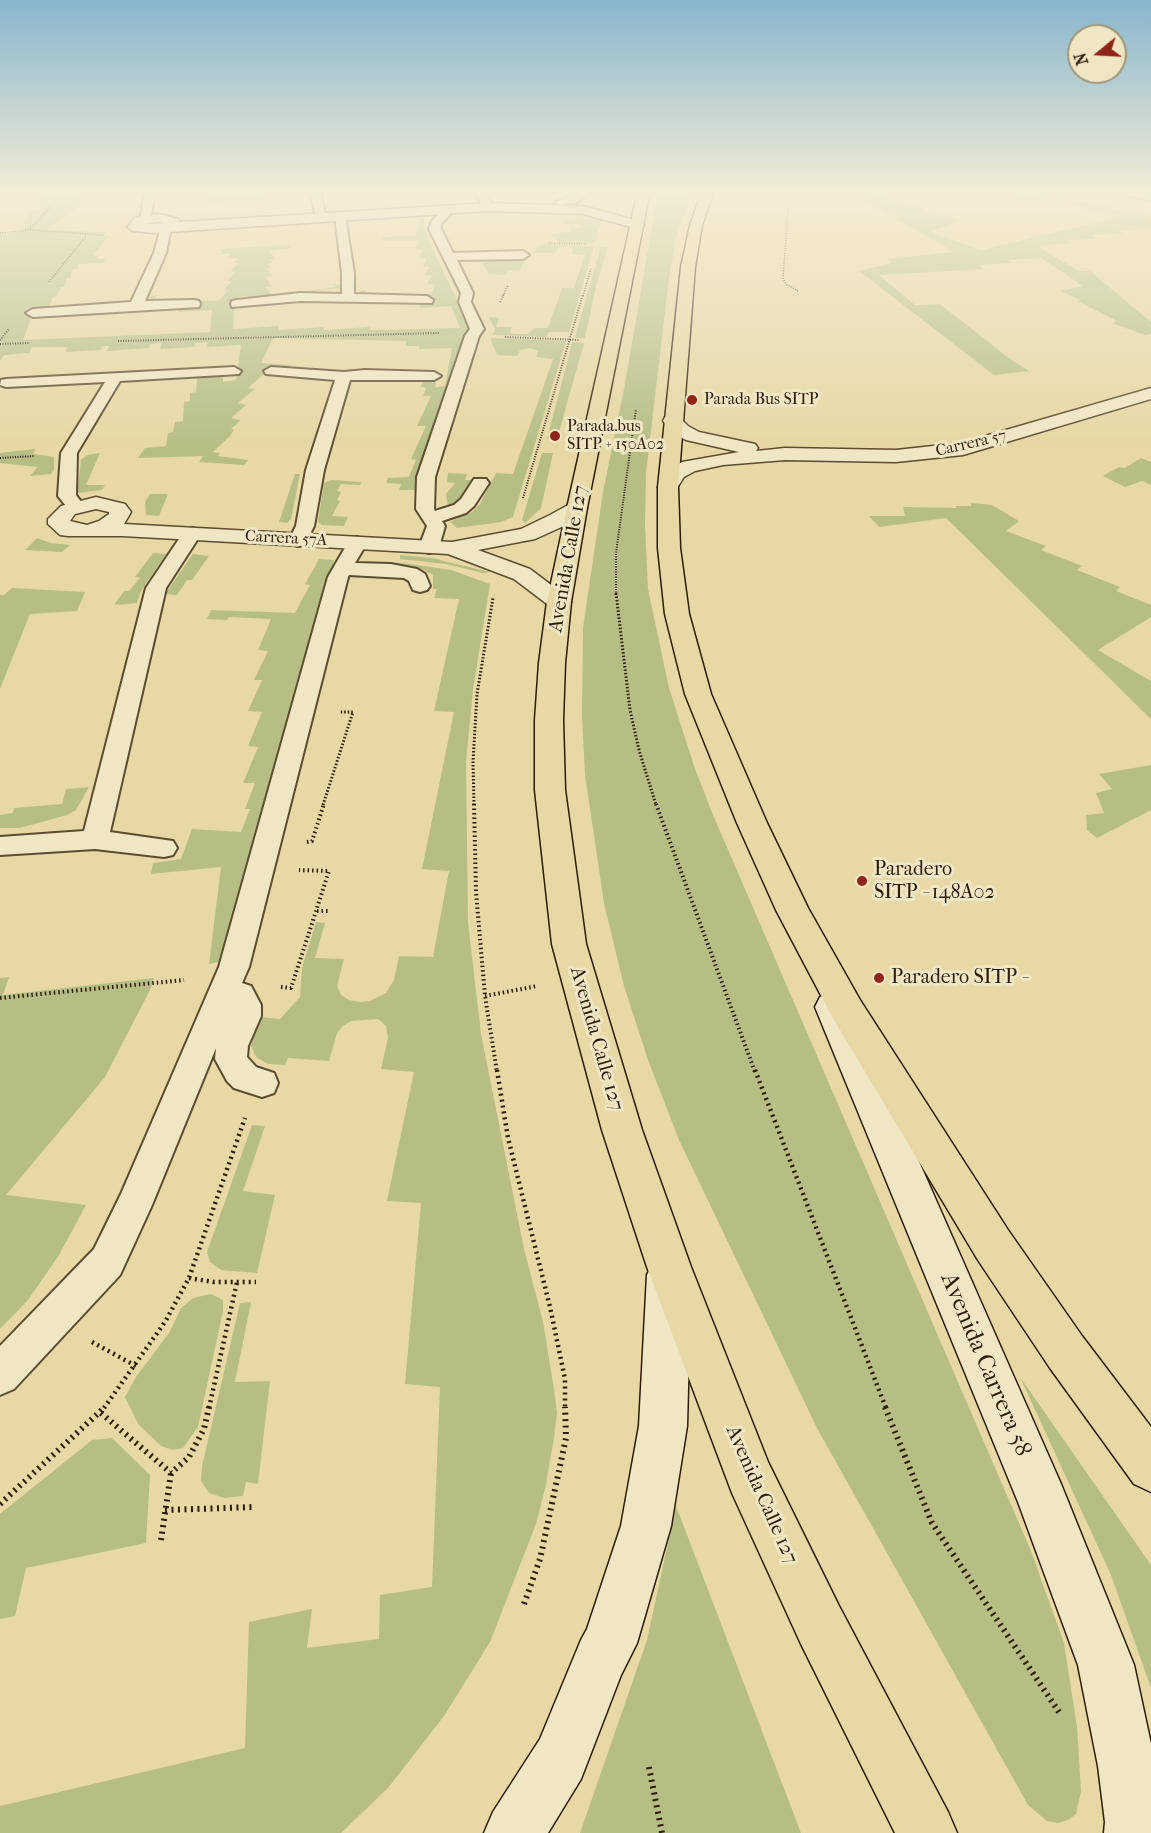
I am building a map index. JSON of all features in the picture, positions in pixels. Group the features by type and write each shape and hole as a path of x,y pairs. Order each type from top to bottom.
{"main road":[{"name":"Avenida Calle 127","path":"627,277 559,602 549,720 550,790 561,894 569,944 622,1130 669,1267 749,1476 820,1625 927,1833"},
{"path":"686,277 672,421 668,487 669,548 677,614 698,694 752,824 792,910 847,1010 993,1245 1066,1352 1151,1467"}],"street":[{"name":"Carrera 57","path":"668,487 676,473 697,464 723,459 785,454 869,457 963,449 1151,393"},
{"name":"Carrera 57","path":"672,421 681,430 693,436 785,454"},
{"path":"76,507 96,503 113,505 120,512 120,524"},
{"name":"Carrera 57A","path":"76,507 63,514 59,524 68,530 87,531 120,524 192,534 298,540 350,556 440,548 528,534 577,508"},
{"name":"Carrera 57A","path":"440,548 522,574 559,602"},
{"name":"Avenida Carrera 58","path":"792,910 1043,1502 1106,1665 1127,1766 1135,1822 1134,1833"},
{"path":"514,1833 561,1759 600,1659 610,1642 646,1526 663,1426 669,1267"}],"lane":[{"path":"136,306 150,277"},
{"path":"348,277 348,296"},
{"path":"440,548 436,526 425,509 426,477 473,334 477,329 465,302 467,293 459,277"},
{"path":"237,304 300,297 348,296 427,300"},
{"path":"33,313 194,304"},
{"path":"6,383 234,371"},
{"path":"271,371 344,376 434,375"},
{"path":"298,540 304,531 315,470 344,376"},
{"path":"76,507 67,496 69,453 114,379"},
{"path":"431,518 460,509 468,502 480,483"},
{"path":"95,840 156,588 192,534"},
{"path":"0,1375 107,1262 134,1205 234,967 338,577 350,556 391,570 410,573 418,578 420,586"},
{"path":"0,846 95,840 164,848"},
{"path":"225,987 240,994 246,1005 245,1016 232,1047 231,1059 238,1071 246,1078 262,1083"}],"path":[{"path":"523,498 590,277"},
{"path":"783,277 786,284 798,291"},
{"path":"117,341 473,334 567,340"},
{"path":"0,344 35,343"},
{"path":"637,403 616,553 616,601 630,710 639,750 664,831 833,1276 932,1523 1061,1713"},
{"path":"495,594 477,694 472,762 476,892 485,996 508,1138 550,1307 565,1379 566,1438 540,1559 524,1604"},
{"path":"317,911 329,911"},
{"path":"485,996 578,976"},
{"path":"0,998 183,980 225,987"},
{"path":"0,1504 101,1413 165,1322 189,1278 246,1116"},
{"path":"189,1278 214,1282 256,1281"},
{"path":"160,1540 171,1473 189,1457 204,1429 237,1282"},
{"path":"101,1413 171,1473"},
{"path":"165,1510 255,1507"},
{"path":"649,1767 662,1833"}],"green space":[{"path":"0,277 70,277 67,278 57,296 53,297 49,307 37,308 33,313 23,340 210,332 212,310 178,312 197,301 154,300 150,297 157,295 154,299 218,301 228,291 224,290 231,281 227,281 231,277 269,277 266,277 271,286 266,287 272,296 336,287 334,284 340,285 340,288 255,299 246,296 235,298 233,329 279,326 279,330 324,327 324,330 369,327 370,330 460,328 451,306 421,308 419,303 426,302 359,293 361,290 367,290 365,293 431,294 435,285 427,284 431,277 446,277 471,330 466,331 415,490 399,490 401,484 386,483 388,478 409,477 416,460 411,459 426,426 417,426 431,396 423,396 426,388 420,387 424,380 436,383 435,387 445,386 452,348 419,349 419,346 406,346 406,341 273,338 261,363 292,365 287,368 272,367 248,388 255,389 238,403 246,405 231,418 241,420 231,429 234,430 229,437 213,452 220,453 218,456 248,460 244,465 199,462 203,456 138,458 145,448 166,446 168,433 173,432 175,422 183,421 184,402 190,401 190,393 196,392 197,377 219,376 223,378 223,382 236,380 241,345 207,347 208,342 195,343 194,347 160,349 162,343 150,344 149,348 107,351 109,346 102,346 101,350 66,352 67,347 32,347 29,353 4,355 0,361"},
{"path":"578,277 585,277 569,332 549,332 546,337 493,335 495,329 489,318 491,317 499,318 496,327 512,327 510,332 514,334 528,334 534,328 548,328 562,288 574,288"},
{"path":"592,277 599,277 585,338 575,337"},
{"path":"643,277 669,277 646,473 645,524 648,589 669,688 694,766 713,815 1031,1551 1064,1643 1077,1727 1081,1791 1076,1814 1068,1820 1058,1823 1047,1821 1028,1805 817,1428 679,1140 648,1060 624,986 604,903 585,775 582,715 583,628 603,492"},
{"path":"866,277 881,277 915,305 940,304 1010,359 1029,371 994,375"},
{"path":"1069,277 1097,277 1151,322 1151,334 1145,335 1112,323 1117,321 1077,301 1081,300 1060,291 1083,286"},
{"path":"492,338 566,341 513,517 501,522 457,528 450,522 472,512 480,504 496,473 513,474 553,359 536,357 538,351 530,348 520,350 517,356 497,355 491,341"},
{"path":"572,343 584,343 557,439 547,439"},
{"path":"35,449 33,454 54,457 54,470 51,474 30,476 38,467 0,463 0,453"},
{"path":"100,453 86,485 105,485 102,490 77,493 81,460 87,455"},
{"path":"542,453 553,453 541,508 525,523 522,520"},
{"path":"1141,458 1151,462 1151,485 1142,481 1125,487 1103,476 1119,467 1125,468"},
{"path":"448,473 467,474 465,480 472,480 459,502 448,507 446,494 455,483 447,482"},
{"path":"295,474 300,474 291,519 287,523 279,522"},
{"path":"331,480 361,482 360,485 341,484 337,491 341,492 337,500 340,501 332,516 348,517 344,526 322,525 318,522 324,483"},
{"path":"150,494 168,494 159,516 146,515 145,502"},
{"path":"971,503 992,505 1019,521 1006,531 1046,546 1041,550 1082,566 1077,570 1120,587 1116,591 1151,605 1151,617 1098,650 1151,681 1151,719 946,518 879,527 869,516 905,516 903,507 956,508 956,506 971,506"},
{"path":"37,538 51,543 70,545 62,552 25,550"},
{"path":"153,553 166,554 141,591 137,603 114,605 124,591 129,591 140,578 135,577"},
{"path":"193,554 209,556 192,580 187,580 177,595 165,594"},
{"path":"400,555 432,558 490,572 483,573 446,564 400,559"},
{"path":"319,559 334,560 314,643 224,961 209,964 221,867 151,874 153,863 181,859 192,829 241,832 250,809 245,809 255,783 243,783 258,747 248,746 262,712 248,711 262,680 254,680 268,651 258,650 271,619 229,617 227,620 207,619 211,610 295,613 310,585 305,584"},
{"path":"395,562 451,570 490,584 473,690 466,762 468,922 481,1034 524,1249 543,1322 557,1413 545,1489 536,1524 490,1642 444,1716 388,1788 341,1833 0,1833 0,1806 245,1748 249,1622 312,1609 307,1648 379,1639 380,1595 432,1587 440,1387 405,1384 421,1203 387,1201 414,1072 381,1069 388,1038 386,1026 378,1019 351,1021 343,1026 337,1033 329,1061 288,1058 285,1065 268,1064 256,1057 251,1046 260,1017 280,1019 300,997 302,968 316,922 325,923 315,958 344,959 337,986 341,995 349,1000 370,1001 386,993 394,980 399,956 433,957 449,871 422,869 454,712 434,711 459,599 434,598 437,589 433,589 433,575 420,568"},
{"path":"12,588 85,592 77,611 30,614 0,689 0,595 4,595"},
{"path":"1151,765 1151,810 1097,838 1087,830 1086,815 1104,813 1096,793 1112,789 1099,774"},
{"path":"89,787 76,810 67,815 20,828 0,828 0,815 13,813 14,808 62,804 66,789"},
{"path":"9,977 3,995 154,978 105,1077 6,1195 86,1205 59,1255 28,1300 0,1329 0,978"},
{"path":"252,1125 265,1126 243,1191 275,1195 257,1273 221,1270 210,1262 207,1252"},
{"path":"211,1294 223,1300 223,1311 198,1427 183,1448 172,1450 161,1446 138,1424 125,1397 136,1377 169,1333 181,1308 193,1298"},
{"path":"251,1302 235,1382 270,1381 258,1484 246,1482 243,1496 224,1498 209,1493 201,1481 202,1466 240,1303"},
{"path":"1020,1377 1151,1565 1151,1688 1111,1575"},
{"path":"112,1438 150,1475 146,1543 26,1568 15,1616 0,1619 0,1514 92,1440"},
{"path":"676,1506 801,1833 580,1833 647,1640"}],"place":[{"name":"Parada Bus SITP","path":"692,400"},
{"name":"Parada.bus SITP + 150A02","path":"555,436"},
{"name":"Paradero SITP - 148A02","path":"862,881"},
{"name":"Paradero SITP -","path":"879,978"}]}
